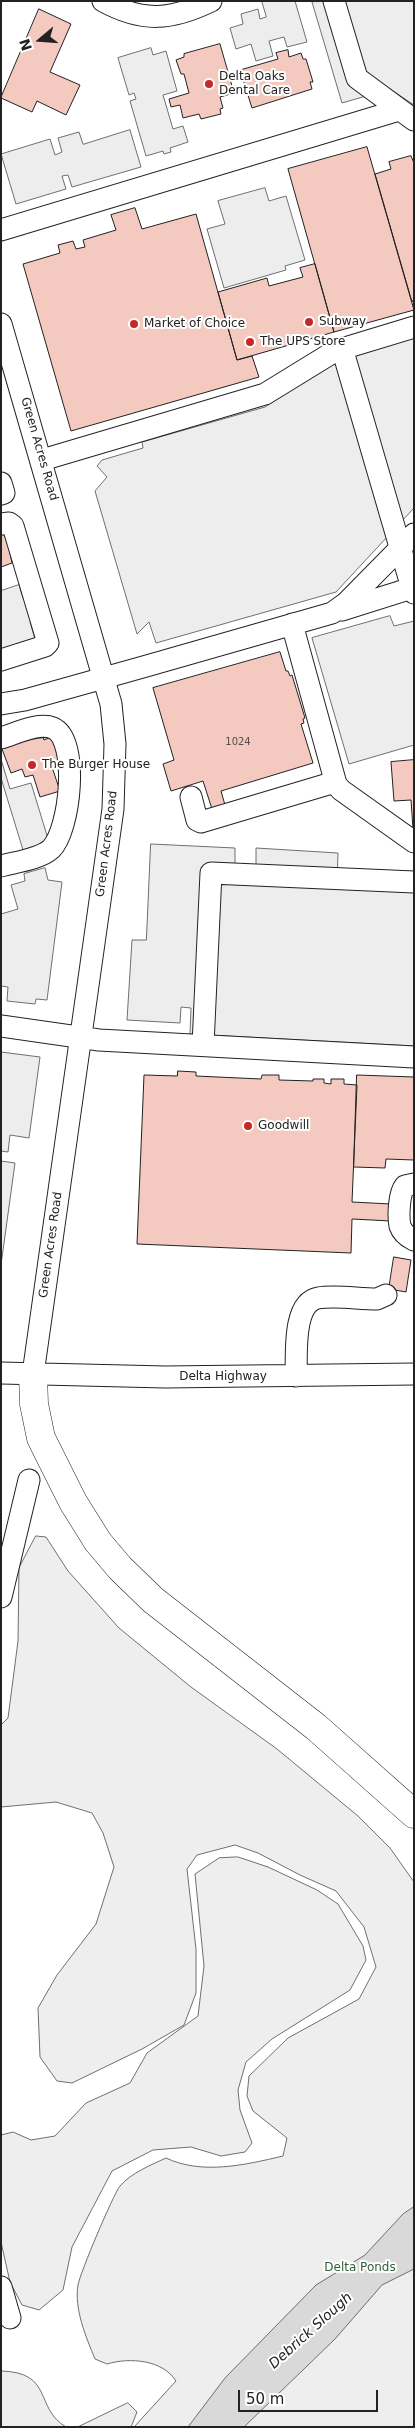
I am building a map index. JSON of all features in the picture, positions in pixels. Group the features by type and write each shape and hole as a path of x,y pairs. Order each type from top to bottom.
{"highway":[{"path":"33,1374 34,1404 41,1438 73,1502 98,1542 120,1568 152,1600 316,1727 414,1814"}],"street":[{"path":"103,1 130,13 153,17 183,14 212,1"},
{"path":"334,1 358,78 406,115"},
{"path":"1,230 406,115"},
{"name":"Green Acres Road","path":"1,324 7,367 42,460 104,678 114,724 115,779 33,1374"},
{"path":"42,460 265,394 332,352 414,327"},
{"path":"1,704 25,700 413,591 407,540 342,348"},
{"path":"1,483 4,493 1,494"},
{"path":"1,524 9,523 13,526 48,643 45,646 1,660"},
{"path":"332,613 346,604 407,540"},
{"path":"292,624 336,782 341,790 414,842"},
{"path":"1,738 38,728 50,727 59,732 65,741 69,757 67,806 61,836 45,853 1,866"},
{"path":"190,797 198,820 201,822 336,782"},
{"path":"203,1045 211,873 414,882"},
{"path":"1,1026 80,1038 414,1057"},
{"path":"414,1184 404,1186 401,1190 400,1223 404,1232 414,1240"},
{"path":"296,1376 298,1323 306,1304 317,1298 377,1300 386,1295"},
{"name":"Delta Highway","path":"1,1373 166,1377 414,1374"},
{"path":"1,1597 30,1480"},
{"path":"1,2287 10,2318"}],"green space":[{"name":"Delta Ponds","path":"36,1536 46,1537 68,1571 119,1628 191,1687 277,1749 358,1816 390,1848 414,1882 414,2427 134,2427 176,2381 163,2368 145,2362 126,2361 107,2364 95,2359 79,2313 78,2285 97,2234 120,2186 135,2173 166,2158 194,2166 224,2167 283,2156 287,2138 253,2111 247,2096 249,2076 288,2038 359,1999 376,1967 364,1927 336,1891 258,1853 235,1845 197,1855 187,1869 196,1949 196,1993 184,2025 142,2049 72,2083 57,2081 40,2057 38,2008 57,1975 96,1924 114,1867 103,1833 92,1813 56,1802 1,1807 1,1725 8,1718 18,1641 19,1568"},
{"path":"238,1857 268,1867 317,1890 338,1904 363,1946 366,1960 350,1990 272,2039 246,2062 238,2090 240,2110 252,2143 245,2152 221,2156 191,2147 153,2150 112,2171 72,2247 63,2290 39,2310 22,2305 10,2282 1,2242 1,2135 13,2132 31,2140 55,2136 86,2103 130,2083 147,2053 198,2016 204,1966 195,1874 219,1858"},
{"path":"1,2371 18,2373 36,2384 56,2419 66,2427 1,2427"},
{"path":"128,2403 137,2412 131,2427 78,2427"}],"shaded area":[{"path":"262,1 295,1 307,42 287,47 284,37 269,41 273,56 256,61 251,44 236,49 230,28 243,24 241,14 258,9 260,19 266,17"},
{"path":"414,1 414,105 390,89 342,103 312,2"},
{"path":"151,48 153,55 166,51 177,91 163,95 173,129 183,126 188,142 170,148 171,152 164,154 163,151 146,156 130,101 136,99 134,93 129,95 118,58"},
{"path":"130,130 141,167 72,187 68,175 62,176 66,189 16,204 1,154 50,139 55,155 62,152 58,138 79,132 83,144"},
{"path":"265,188 269,201 286,196 305,260 285,266 286,270 224,288 207,229 225,224 218,201"},
{"path":"414,335 414,508 336,592 156,643 149,622 137,634 95,491 107,477 97,466 102,460 143,448 142,442 265,407 339,358"},
{"path":"19,585 23,598 28,597 35,620 30,622 35,639 1,649 1,591"},
{"path":"390,616 394,626 414,621 414,745 349,764 312,638"},
{"path":"1,759 10,789 31,783 49,842 23,850 1,778"},
{"path":"151,844 235,848 235,865 256,865 256,848 338,853 337,885 414,889 414,1046 190,1034 191,1008 181,1007 180,1023 127,1020 132,940 146,940"},
{"path":"45,868 48,880 62,882 47,1000 36,999 35,1004 7,1001 8,987 1,986 1,914 18,909 11,885 25,881 24,874"},
{"path":"1,1052 40,1057 29,1138 10,1135 8,1152 1,1151"},
{"path":"1,1161 15,1163 1,1265"}],"water":[{"name":"Debrick Slough","path":"414,2207 414,2269 382,2285 335,2339 244,2427 188,2427 225,2378 316,2285 365,2255 403,2214"}],"building":[{"path":"39,9 71,24 50,72 80,85 66,115 37,101 32,112 1,98"},
{"name":"Delta Oaks Dental Care","path":"220,44 234,93 220,97 223,108 220,109 221,114 201,119 199,114 183,118 180,105 171,107 169,99 189,93 184,74 181,74 176,60 184,57 184,54"},
{"path":"288,50 289,57 301,53 303,59 306,59 313,82 310,82 312,89 252,108 240,70 278,59 276,53"},
{"path":"367,147 414,310 334,332 288,169"},
{"path":"411,156 414,163 414,299 412,302 375,174 391,169 389,162"},
{"name":"Market of Choice","path":"135,208 142,229 196,214 237,360 252,356 259,377 71,431 23,264 60,253 58,245 73,241 76,249 85,247 83,240 116,230 111,215"},
{"path":"315,264 334,332 237,360 218,292 267,278 269,286 303,277 300,268"},
{"path":"6,533 12,563 1,567 1,534"},
{"path":"280,652 286,671 288,671 290,676 292,675 305,718 303,719 304,723 301,724 313,763 221,791 225,805 212,809 203,781 171,791 163,764 174,760 153,688"},
{"name":"The Burger House","path":"42,734 44,740 51,737 61,764 52,767 60,791 40,797 33,775 25,777 22,769 11,773 2,749 3,746"},
{"path":"414,760 413,829 411,800 394,801 391,762"},
{"name":"Goodwill","path":"178,1071 196,1072 196,1076 261,1079 262,1075 279,1075 279,1080 313,1081 313,1079 324,1079 324,1083 331,1084 331,1079 344,1079 344,1084 357,1085 352,1202 391,1204 391,1221 352,1219 351,1253 137,1244 144,1075 177,1076"},
{"path":"357,1075 414,1077 414,1160 386,1159 385,1168 354,1167"},
{"path":"394,1257 411,1260 406,1292 389,1289"}],"place":[{"name":"Delta Oaks Dental Care","path":"209,84"},
{"name":"Subway","path":"309,322"},
{"name":"Market of Choice","path":"134,324"},
{"name":"The UPS Store","path":"250,342"},
{"name":"The Burger House","path":"32,765"},
{"name":"Goodwill","path":"248,1126"}]}
